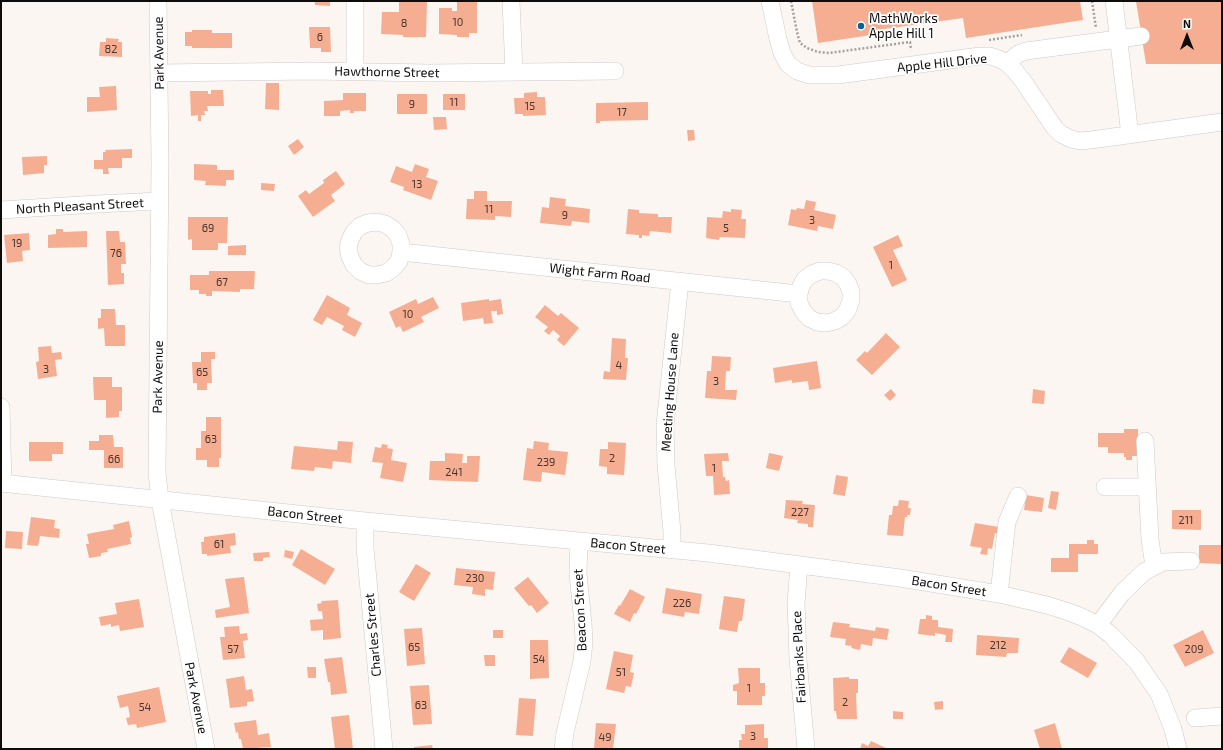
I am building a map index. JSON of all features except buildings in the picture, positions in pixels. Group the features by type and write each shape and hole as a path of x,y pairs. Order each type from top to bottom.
{"street":[{"name":"Park Avenue","path":"158,1 160,201 157,459 160,500 206,749"},
{"path":"355,1 355,71"},
{"path":"511,1 514,72"},
{"name":"Apple Hill Drive","path":"770,1 782,53 788,64 797,71 809,75 838,75 980,56 994,57 1007,63 1023,80 1046,116 1061,134 1071,140 1080,141 1222,122"},
{"path":"1114,1 1130,135"},
{"path":"1007,63 1018,54 1026,51 1097,34 1118,39 1141,36"},
{"name":"Hawthorne Street","path":"159,73 615,71"},
{"name":"North Pleasant Street","path":"1,210 160,201"},
{"name":"Wight Farm Road","path":"401,252 799,294"},
{"name":"Meeting House Lane","path":"672,550 672,532 666,465 665,425 680,281"},
{"path":"1,407 2,483"},
{"path":"1145,441 1150,540 1154,566"},
{"name":"Bacon Street","path":"2,483 365,521 672,550 799,565 999,594 1066,611 1098,625 1124,647 1137,662 1158,692 1167,711 1178,749"},
{"path":"1105,487 1147,486"},
{"path":"999,594 1007,522 1018,496"},
{"name":"Charles Street","path":"365,521 365,548 384,749"},
{"name":"Beacon Street","path":"563,749 565,733 581,668 584,642 578,574 579,541"},
{"path":"1098,625 1122,593 1139,576 1154,566 1169,561 1191,561"},
{"name":"Fairbanks Place","path":"799,565 796,603 798,659 806,749"},
{"path":"1195,718 1222,716"}],"path":[{"path":"790,1 800,43 807,48 818,52 829,53 910,42 911,54"},
{"path":"1092,1 1097,34"},
{"path":"1088,26 1097,34"},
{"path":"981,41 1027,35"}],"place":[{"name":"MathWorks Apple Hill 1","path":"861,26"}]}
